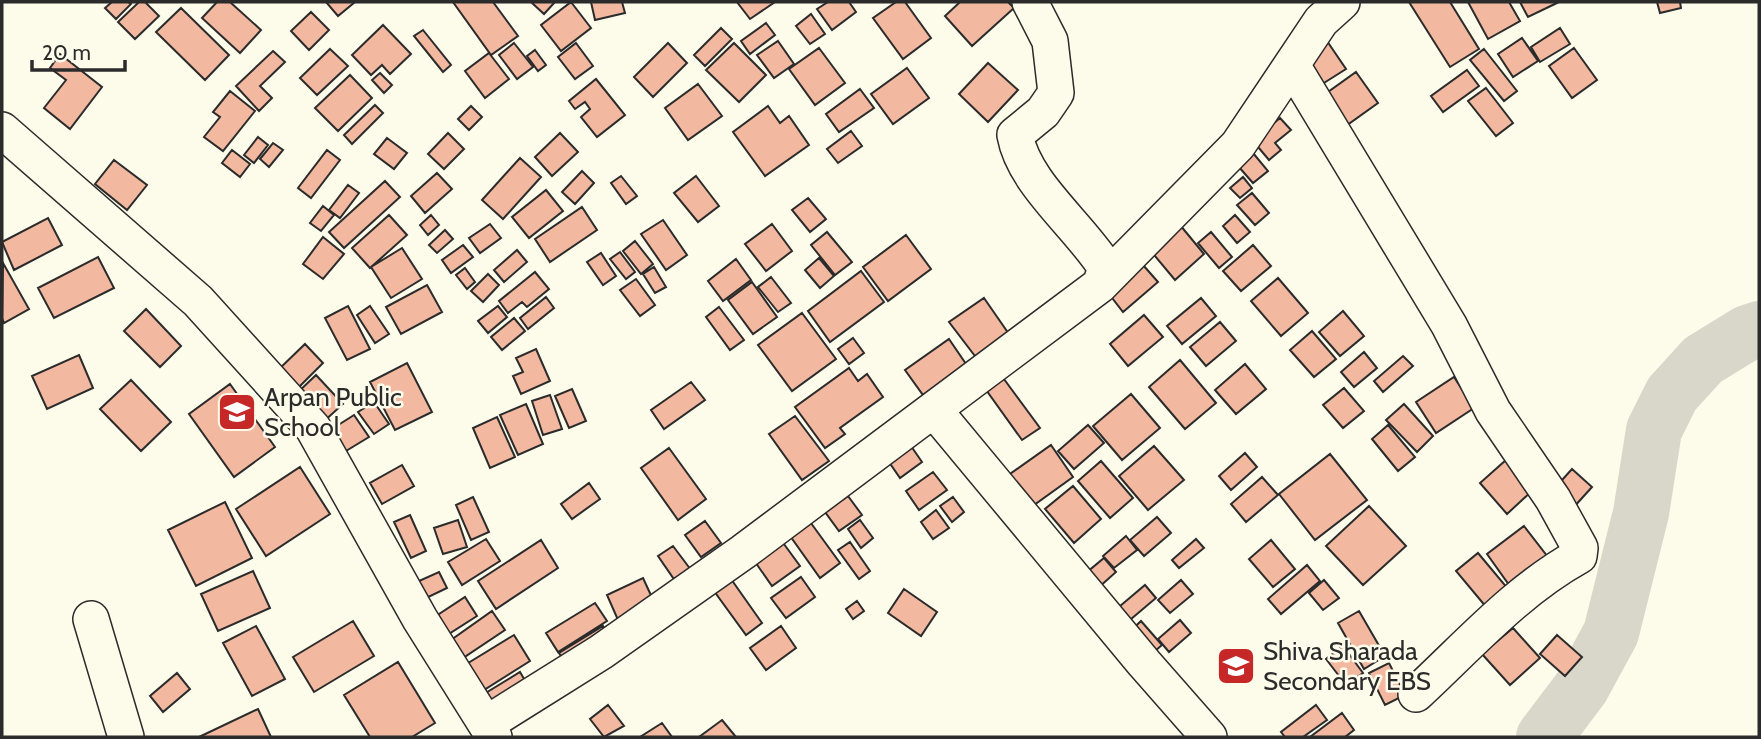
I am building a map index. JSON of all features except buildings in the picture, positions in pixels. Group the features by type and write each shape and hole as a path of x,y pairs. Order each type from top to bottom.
{"street":[{"path":"1030,2 1050,41 1056,93 1043,112 1015,135 1019,155 1037,182 1089,240 1106,268 1100,285"},
{"path":"2,130 198,301 313,428 420,619 490,731 934,410 1100,285 1238,145 1321,22 1342,2"},
{"path":"1292,65 1449,325 1493,411 1553,499 1580,548 1579,556 1556,568 1500,613 1416,694"},
{"path":"934,410 1144,663 1209,737"},
{"path":"91,618 126,737"}],"waterway":[{"path":"1544,737 1581,688 1611,633 1641,513 1654,430 1672,394 1703,360 1747,333 1759,329"}],"place":[{"name":"Arpan Public School","path":"237,412"},
{"name":"Shiva Sharada Secondary EBS","path":"1236,666"}]}
